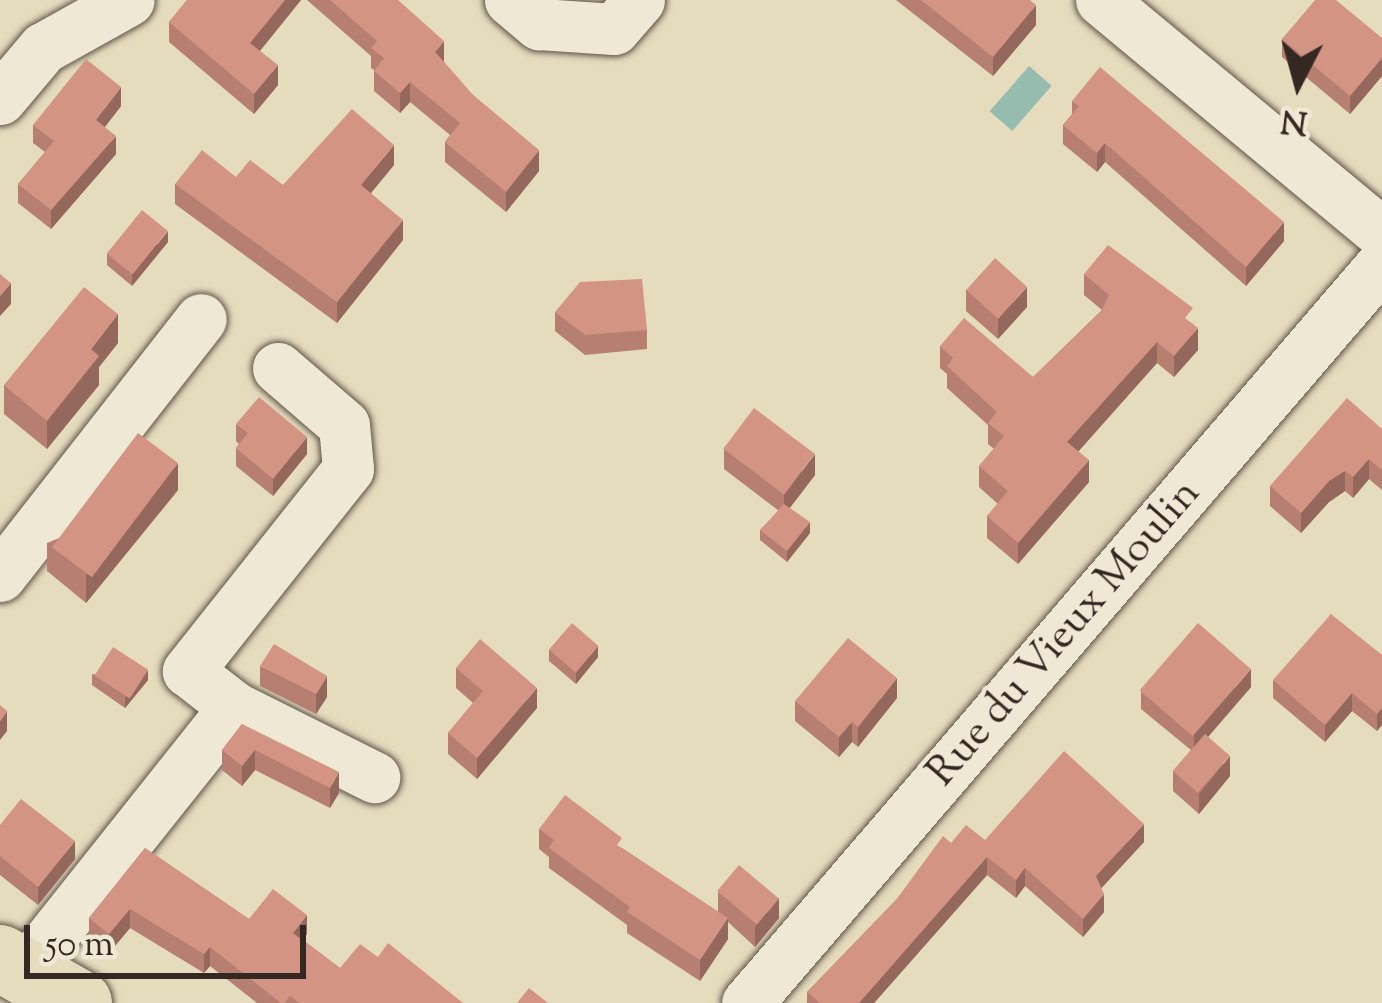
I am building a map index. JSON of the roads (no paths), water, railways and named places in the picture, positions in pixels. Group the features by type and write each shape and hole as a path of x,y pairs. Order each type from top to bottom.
{"street":[{"path":"0,99 43,48 129,0"},
{"path":"510,0 539,24 614,29 639,0"},
{"path":"1101,0 1382,233"},
{"name":"Rue du Vieux Moulin","path":"747,1003 1382,264"},
{"path":"0,576 201,319"},
{"path":"278,368 344,425 348,469 188,671 234,707 374,777"},
{"path":"34,977 234,707"}],"water":[{"path":"1029,66 1052,86 1012,131 990,111"}]}
